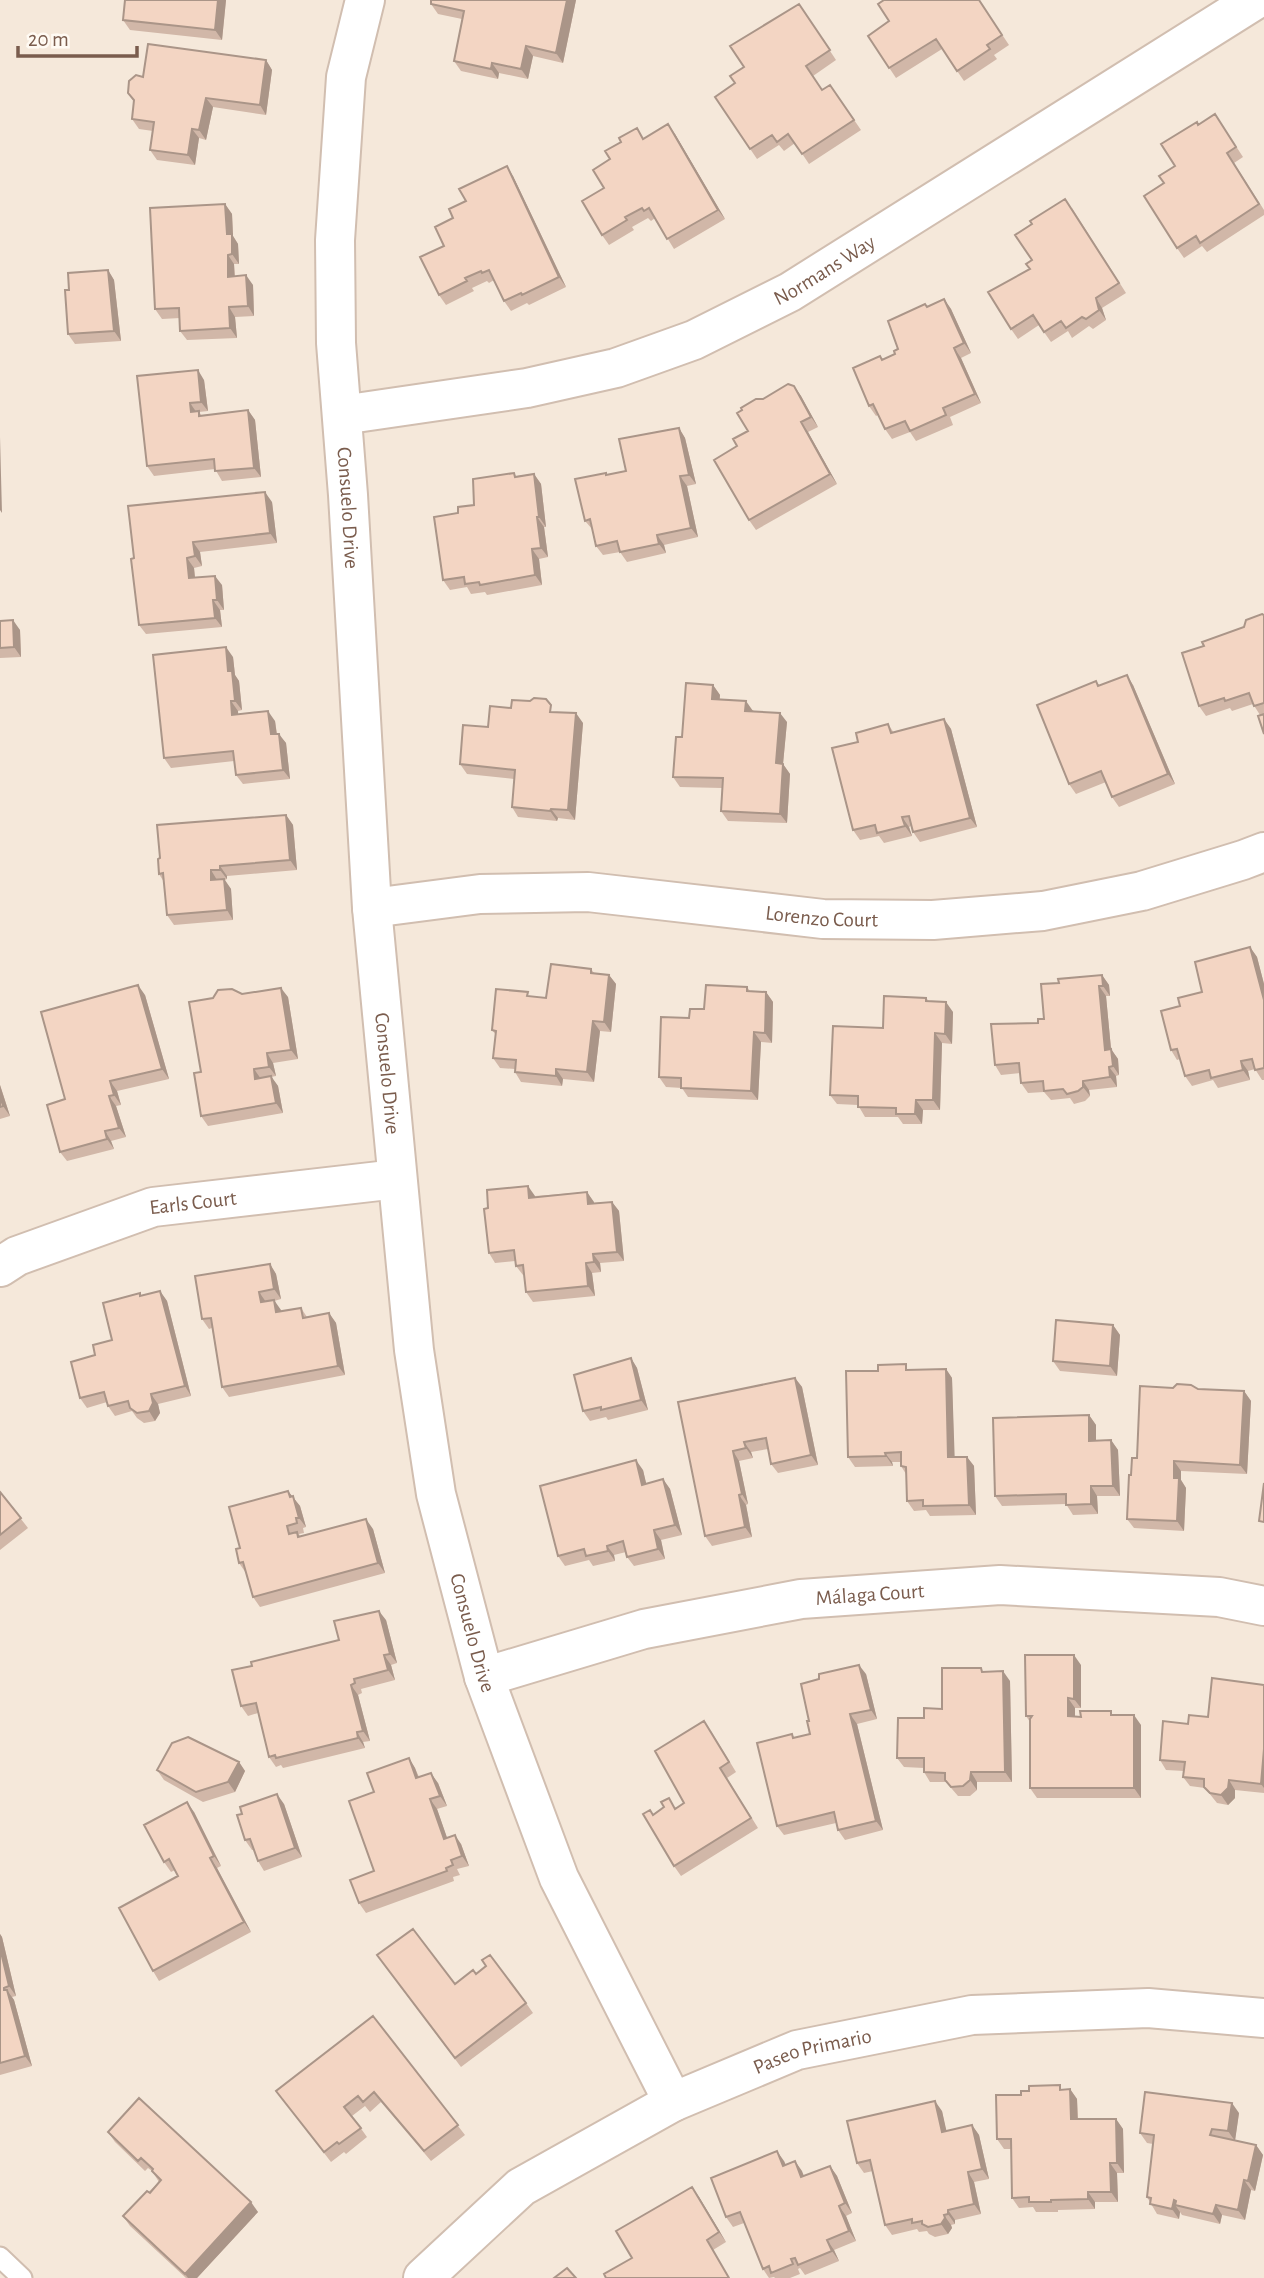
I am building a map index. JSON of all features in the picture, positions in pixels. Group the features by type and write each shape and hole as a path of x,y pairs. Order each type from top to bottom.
{"street":[{"name":"Consuelo Drive","path":"365,0 346,77 335,240 336,343 372,908 414,1350 436,1494 484,1677 559,1878 673,2102"},
{"name":"Normans Way","path":"342,415 527,388 616,368 694,340 790,292 1255,0"},
{"name":"Lorenzo Court","path":"372,908 480,894 588,892 823,919 933,920 1043,911 1130,894 1264,852"},
{"name":"Earls Court","path":"0,1267 17,1256 153,1207 397,1179"},
{"name":"Málaga Court","path":"484,1677 644,1629 801,1599 1000,1585 1219,1597 1264,1606"},
{"name":"Paseo Primario","path":"423,2278 521,2187 673,2102 797,2050 972,2015 1148,2008 1264,2018"}],"lane":[{"path":"0,2257 22,2278"}],"shaded area":[{"path":"0,0 1264,0 1264,2278 0,2278"}],"building":[{"path":"125,0 218,0 215,30 123,20"},
{"path":"431,0 567,0 556,53 526,46 521,69 492,63 491,69 454,61 464,11 431,4"},
{"path":"884,0 979,0 1002,35 987,45 990,49 957,71 936,39 889,68 868,36 889,21 878,4"},
{"path":"799,4 830,50 806,66 822,90 830,85 854,120 802,154 788,134 777,142 772,135 750,149 715,97 735,83 730,76 744,67 730,46"},
{"path":"148,44 266,60 260,105 206,98 199,130 192,129 188,155 150,150 154,122 132,119 134,100 128,93 129,81 136,75 143,77"},
{"path":"1215,114 1236,147 1227,153 1259,204 1200,243 1196,236 1177,248 1144,196 1164,183 1159,176 1175,166 1161,144"},
{"path":"668,124 718,210 667,239 649,208 644,211 642,208 602,235 582,201 604,188 593,170 610,159 605,151 621,142 619,138 637,128 643,139"},
{"path":"507,166 559,277 504,301 489,270 482,273 481,271 439,295 420,257 444,246 435,227 453,218 449,209 466,201 459,189"},
{"path":"1065,199 1119,283 1096,298 1099,310 1066,328 1061,321 1044,332 1033,315 1011,329 988,292 1030,269 1026,264 1032,260 1015,235 1032,224 1030,221"},
{"path":"225,204 227,234 232,234 228,277 246,275 248,306 229,307 230,328 180,331 179,308 155,309 150,208"},
{"path":"108,270 114,331 68,334 65,290 69,290 68,273"},
{"path":"944,299 964,343 954,348 975,394 943,408 946,415 910,431 905,421 885,429 873,404 869,406 853,368 880,356 882,360 895,354 894,351 898,349 888,321 925,304 927,307"},
{"path":"198,370 201,402 190,403 191,412 199,411 199,416 248,410 254,468 215,471 214,459 147,466 137,376"},
{"path":"788,384 794,386 811,417 801,422 830,474 749,520 714,460 737,446 733,439 748,431 737,413 741,408"},
{"path":"679,428 689,475 680,476 691,528 657,535 659,544 620,552 617,541 596,546 590,519 585,521 575,479 626,471 619,439"},
{"path":"514,473 515,477 534,474 541,548 532,549 535,575 480,585 479,582 465,584 464,577 443,580 434,517 458,513 458,507 474,505 473,479"},
{"path":"265,492 270,533 193,542 195,556 187,558 189,578 215,576 215,618 139,625 128,506"},
{"path":"1262,614 1264,703 1254,706 1249,693 1199,706 1182,653 1204,646 1202,642 1244,627 1246,620"},
{"path":"13,620 14,647 0,648 0,621"},
{"path":"226,647 235,701 231,701 232,715 268,711 271,734 279,734 283,770 236,775 233,751 164,758 153,655"},
{"path":"1127,675 1168,774 1112,797 1101,771 1069,784 1037,705 1096,681 1098,686"},
{"path":"686,683 713,685 712,699 746,701 745,711 780,713 776,763 783,764 780,814 721,811 723,778 673,777 676,737 682,737"},
{"path":"534,698 546,699 551,705 550,712 576,713 568,810 512,807 515,770 460,764 463,725 488,727 490,706 511,708 512,700 530,701"},
{"path":"1264,714 1264,734 1258,716"},
{"path":"944,719 970,818 913,832 909,816 902,817 905,826 877,833 875,825 853,830 832,748 858,742 856,733 888,724 891,733"},
{"path":"286,815 290,860 220,866 220,870 211,870 211,880 224,879 227,910 167,915 163,873 159,874 157,825"},
{"path":"1250,947 1264,1000 1264,1068 1255,1070 1252,1059 1241,1061 1243,1070 1211,1078 1209,1070 1185,1076 1177,1049 1171,1050 1161,1011 1180,1006 1178,998 1202,992 1195,962"},
{"path":"551,964 591,969 591,973 609,975 604,1022 593,1021 587,1072 556,1069 556,1076 515,1072 516,1060 493,1058 496,1031 492,1030 496,989 528,992 527,996 546,998"},
{"path":"1102,975 1103,986 1099,986 1105,1050 1111,1049 1113,1066 1109,1067 1110,1077 1083,1081 1083,1087 1067,1094 1063,1089 1044,1091 1043,1081 1021,1083 1019,1063 995,1065 991,1024 1038,1023 1038,1019 1044,1019 1041,984 1059,983 1058,979"},
{"path":"138,985 162,1069 110,1081 114,1095 109,1096 119,1128 105,1131 107,1139 60,1152 47,1105 65,1099 41,1012"},
{"path":"706,985 747,987 747,991 766,992 765,1033 754,1032 751,1091 681,1088 681,1078 659,1077 661,1017 689,1018 690,1009 704,1009"},
{"path":"281,988 291,1050 267,1053 269,1067 254,1069 255,1079 271,1076 276,1103 201,1116 194,1073 201,1072 189,1002 213,998 218,990 232,989 242,994"},
{"path":"884,996 946,1002 945,1034 935,1033 933,1100 916,1100 915,1114 896,1114 896,1108 858,1107 858,1096 830,1095 833,1026 883,1028"},
{"path":"528,1186 529,1198 587,1192 588,1204 612,1202 617,1252 593,1254 594,1262 586,1263 588,1286 526,1292 523,1265 516,1266 514,1250 489,1253 484,1209 488,1208 487,1190"},
{"path":"270,1264 274,1289 259,1292 261,1302 274,1300 276,1312 301,1308 303,1318 329,1313 338,1366 222,1387 211,1318 202,1319 195,1276"},
{"path":"160,1291 185,1386 151,1394 153,1403 149,1411 137,1413 130,1408 128,1401 108,1406 104,1392 80,1398 71,1362 95,1355 93,1345 112,1340 103,1303 140,1293 140,1296"},
{"path":"1056,1320 1113,1325 1110,1366 1053,1361"},
{"path":"631,1358 641,1400 601,1410 601,1407 583,1411 574,1375"},
{"path":"906,1364 906,1370 946,1369 948,1457 967,1457 969,1505 923,1506 923,1500 907,1501 906,1467 901,1466 901,1452 885,1453 886,1456 848,1457 846,1371 878,1371 878,1365"},
{"path":"795,1378 811,1455 771,1464 766,1438 744,1442 746,1448 733,1451 742,1494 739,1495 745,1527 705,1536 678,1402"},
{"path":"1177,1384 1191,1385 1198,1389 1244,1391 1240,1465 1174,1461 1174,1478 1179,1478 1177,1521 1127,1519 1129,1475 1132,1458 1137,1458 1140,1386 1173,1388"},
{"path":"1089,1415 1089,1441 1111,1440 1113,1486 1091,1486 1091,1504 1066,1505 1066,1494 995,1496 993,1418"},
{"path":"636,1460 642,1485 663,1479 675,1525 654,1530 658,1549 627,1557 623,1541 607,1546 608,1551 586,1556 584,1549 558,1556 540,1486"},
{"path":"1264,1483 1264,1522 1259,1521"},
{"path":"288,1491 290,1497 293,1496 299,1518 296,1518 297,1523 287,1526 289,1534 297,1532 298,1537 366,1519 378,1563 253,1597 243,1562 239,1563 236,1549 240,1548 229,1507"},
{"path":"0,1492 21,1518 0,1535"},
{"path":"379,1611 390,1654 384,1655 388,1670 354,1679 355,1683 351,1685 363,1731 357,1732 358,1738 276,1758 275,1755 269,1757 256,1703 241,1706 232,1670 252,1666 251,1662 339,1640 334,1621"},
{"path":"1025,1655 1074,1655 1074,1699 1068,1698 1068,1716 1081,1717 1080,1711 1111,1711 1111,1715 1134,1715 1134,1788 1030,1788 1032,1716 1026,1716"},
{"path":"859,1665 871,1710 850,1714 876,1821 838,1830 834,1812 777,1826 757,1743 792,1734 793,1738 810,1734 801,1684 819,1679 819,1674"},
{"path":"942,1668 1003,1671 1005,1772 971,1772 970,1780 963,1786 951,1787 945,1780 945,1773 924,1772 924,1758 897,1758 898,1718 924,1718 924,1708 942,1709"},
{"path":"1212,1678 1264,1685 1261,1784 1229,1780 1228,1788 1221,1795 1210,1793 1204,1787 1204,1779 1183,1777 1185,1762 1160,1760 1163,1721 1188,1724 1189,1715 1208,1717"},
{"path":"704,1721 729,1762 720,1768 751,1818 674,1866 643,1814 650,1810 653,1815 664,1807 661,1802 669,1798 675,1809 684,1803 655,1751"},
{"path":"188,1737 239,1762 228,1782 196,1792 157,1770 172,1743"},
{"path":"409,1758 416,1778 431,1773 440,1796 430,1799 444,1839 455,1835 462,1856 451,1860 453,1865 446,1868 447,1871 359,1903 350,1880 374,1871 349,1801 374,1792 367,1773"},
{"path":"277,1794 295,1848 258,1861 250,1839 245,1840 237,1815 242,1814 240,1807"},
{"path":"187,1802 214,1856 210,1858 244,1922 153,1971 119,1908 178,1876 169,1859 164,1862 144,1825"},
{"path":"413,1929 455,1984 473,1970 476,1974 486,1966 482,1960 490,1955 526,2003 455,2058 377,1955"},
{"path":"0,1948 9,1986 4,1990 7,1990 25,2056 0,2063"},
{"path":"373,2016 458,2125 424,2151 374,2092 363,2102 358,2096 344,2107 361,2128 324,2152 276,2091"},
{"path":"1060,2085 1060,2090 1070,2089 1071,2119 1116,2119 1117,2163 1110,2163 1111,2192 1088,2192 1088,2199 1051,2202 1029,2202 1029,2197 1012,2198 1011,2139 997,2139 996,2095 1021,2095 1021,2091 1029,2091 1029,2086"},
{"path":"1145,2092 1232,2103 1228,2131 1212,2129 1210,2135 1256,2145 1248,2181 1244,2180 1238,2210 1216,2205 1213,2214 1175,2205 1174,2200 1172,2209 1150,2204 1151,2198 1147,2197 1154,2135 1140,2133"},
{"path":"139,2098 251,2202 185,2274 123,2216 161,2180 141,2158 138,2161 108,2132"},
{"path":"935,2101 942,2132 972,2125 982,2169 968,2172 974,2204 948,2210 941,2224 928,2227 922,2224 922,2221 912,2223 912,2219 885,2225 870,2160 857,2163 847,2121"},
{"path":"777,2151 783,2166 795,2161 801,2177 830,2166 845,2203 839,2206 849,2231 827,2240 832,2251 798,2265 795,2258 791,2259 793,2264 771,2273 769,2266 763,2269 740,2212 726,2217 711,2178"},
{"path":"692,2187 719,2232 707,2240 729,2278 606,2278 604,2274 632,2258 616,2231"},
{"path":"567,2268 576,2278 554,2278"}]}
